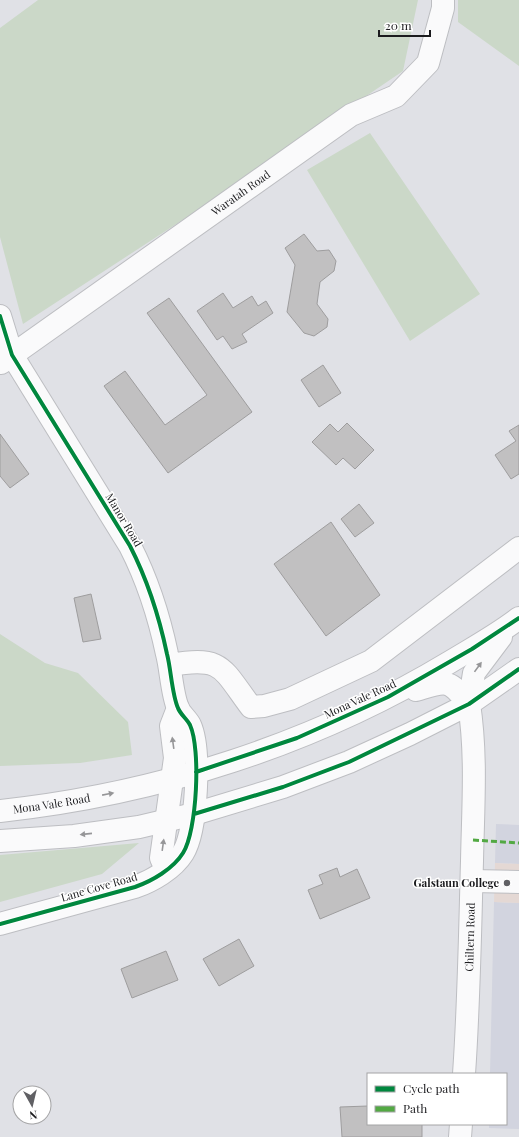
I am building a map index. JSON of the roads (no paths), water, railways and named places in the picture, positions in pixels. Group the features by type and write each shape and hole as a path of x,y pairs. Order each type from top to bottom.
{"main road":[{"name":"Waratah Road","path":"6,359 351,115 396,96 428,63 443,8 443,0"},
{"name":"Manor Road","path":"0,316 6,359 130,546 155,605 170,665 178,708 190,725 196,752 196,772"},
{"path":"170,665 195,661 212,663 221,668 251,706 264,706 290,699 370,661 519,548"},
{"name":"Mona Vale Road","path":"0,811 136,789 196,772 297,738 388,697 514,622"},
{"name":"Chiltern Road","path":"464,1073 469,1007 472,881 473,731 469,704 472,678 477,667 514,622"},
{"path":"0,841 105,832 166,821 283,787 349,762 469,704 519,669"},
{"path":"388,697 444,682 455,687 469,704"},
{"path":"166,869 161,858 175,758 171,726 178,708"},
{"name":"Lane Cove Road","path":"0,924 140,885 155,879 179,859 184,852 194,814 196,772"},
{"path":"472,881 519,882"},
{"path":"460,1137 461,1125"}],"place":[{"name":"Galstaun College","path":"507,883"}]}
